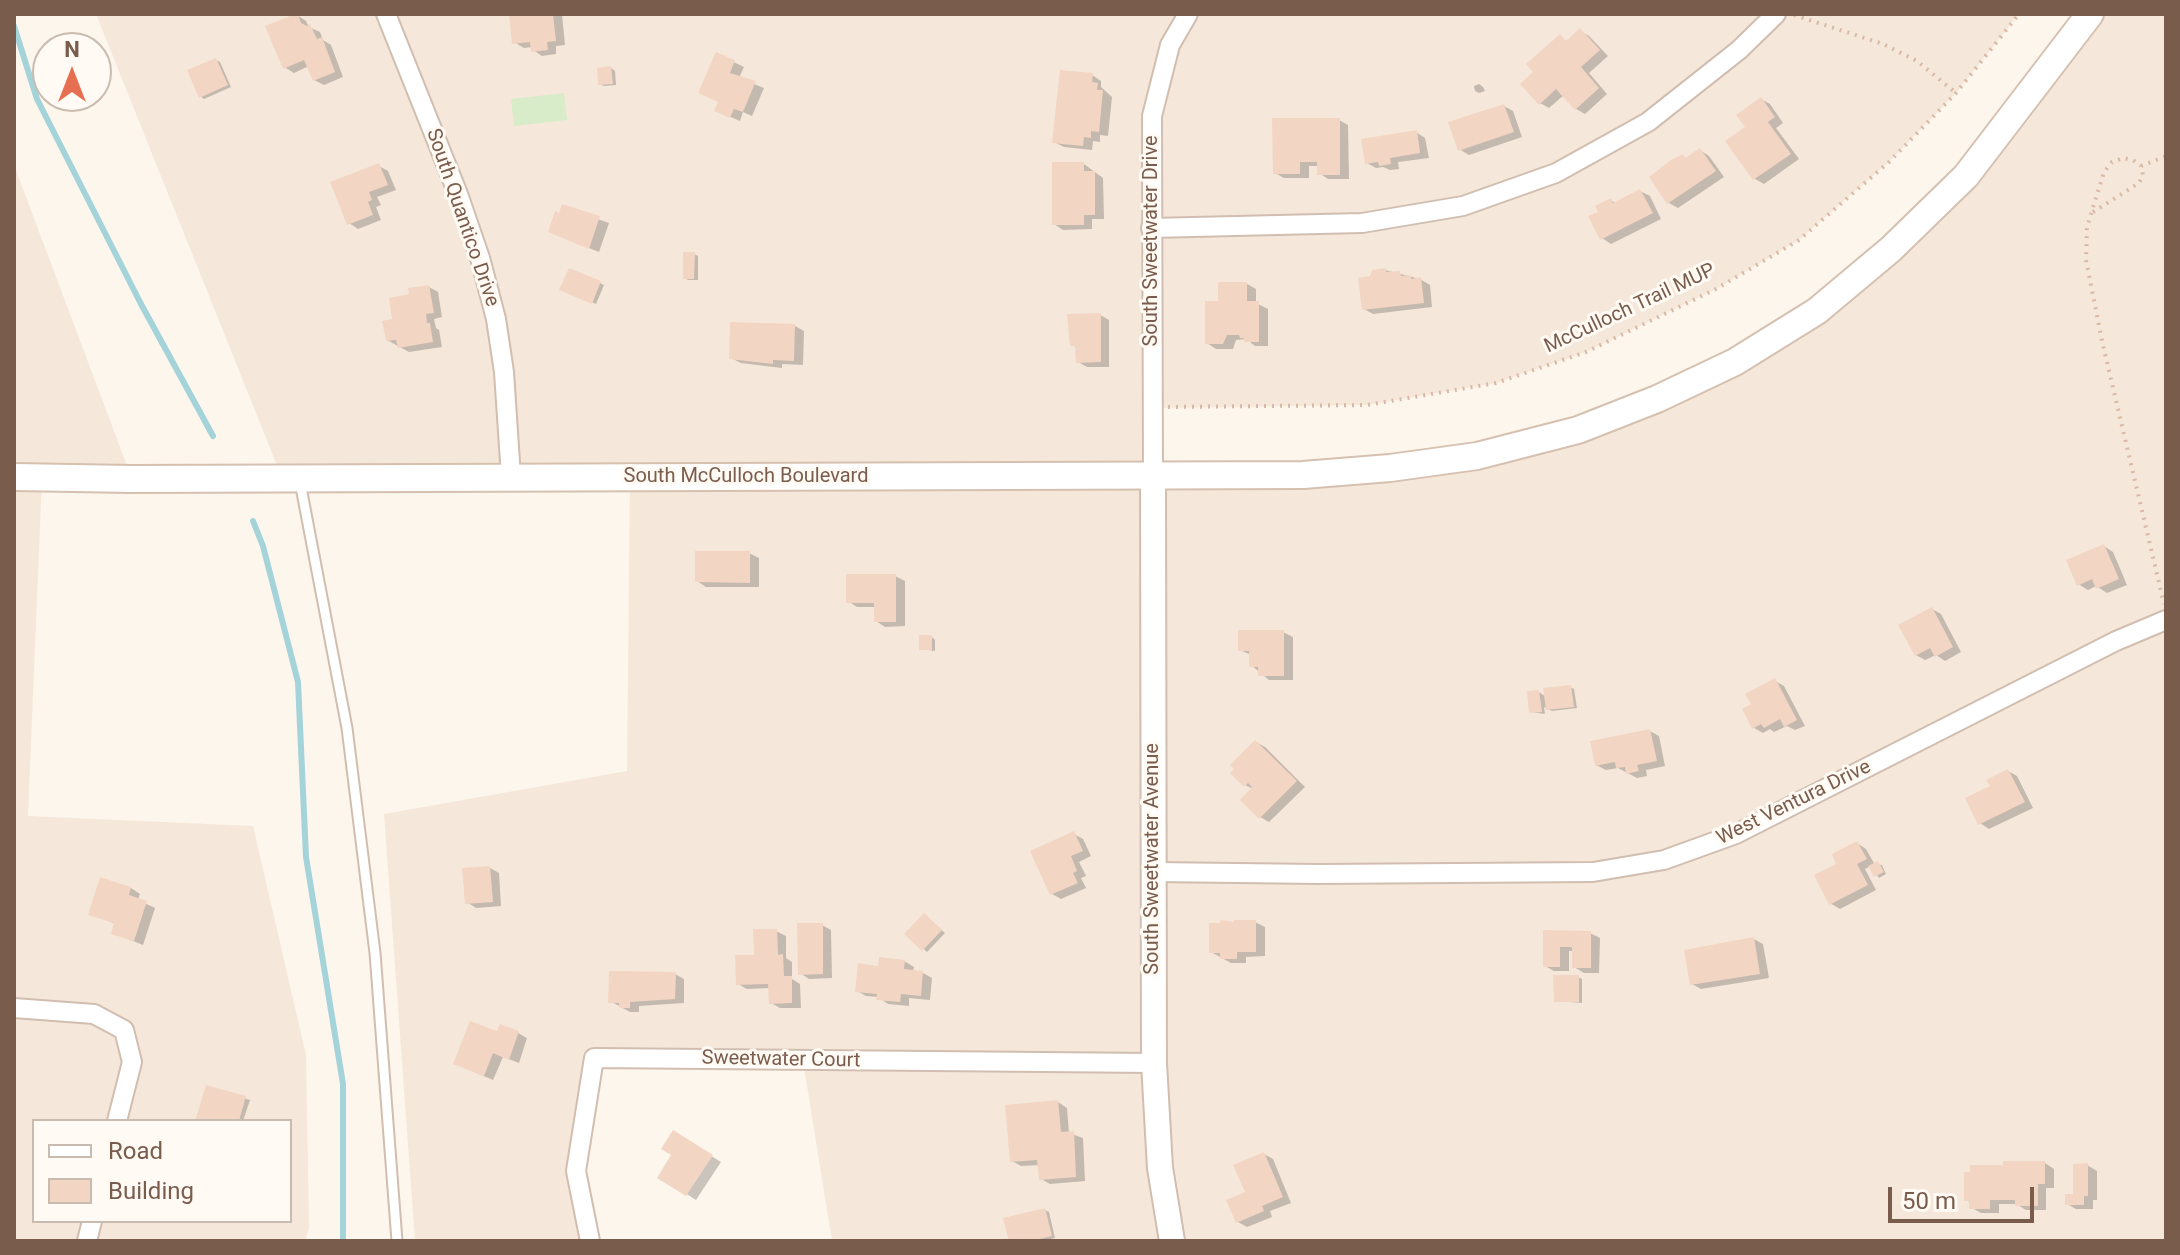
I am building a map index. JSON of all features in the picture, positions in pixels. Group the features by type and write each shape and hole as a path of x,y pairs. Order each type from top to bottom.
{"main road":[{"name":"South McCulloch Boulevard","path":"14,477 1303,475 1390,468 1477,456 1578,430 1657,399 1735,362 1817,311 1891,249 1966,176 2090,14"}],"street":[{"name":"South Quantico Drive","path":"386,14 458,194 484,273 496,319 504,372 511,477"},
{"name":"South Sweetwater Drive","path":"1153,476 1152,116 1170,45 1188,14"},
{"path":"1151,228 1362,223 1463,206 1556,173 1648,122 1739,50 1776,14"},
{"name":"South Sweetwater Avenue","path":"1153,476 1154,1063 1160,1168 1172,1241"},
{"name":"West Ventura Drive","path":"1153,872 1593,872 1664,860 1736,834 2116,641 2166,620"},
{"path":"14,1008 94,1014 124,1030 132,1062 118,1119"},
{"name":"Sweetwater Court","path":"590,1241 576,1171 594,1058 1154,1063"}],"lane":[{"path":"299,478 347,728 375,953 397,1241"}],"path":[{"path":"1792,14 1838,27 1917,61 1956,93"},
{"name":"McCulloch Trail MUP","path":"1152,408 1367,405 1496,383 1586,352 1716,289 1799,240 1889,162 1956,93 2019,14"},
{"path":"2141,166 2166,156"},
{"path":"2093,212 2139,183 2143,175 2141,166 2123,158 2112,162 2098,183 2085,242 2090,285 2166,610"}],"shaded area":[{"path":"96,14 2019,14 1956,93 1889,162 1799,240 1716,289 1586,352 1496,383 1367,405 1152,408 1153,475 1390,468 1657,399 1891,249 2090,14 2166,14 2166,1241 832,1241 803,1061 595,1058 576,1171 590,1241 415,1241 384,814 627,771 630,477 282,478 112,54 112,32 103,32"},
{"path":"14,165 132,479 42,478 28,816 253,826 306,1055 309,1228 305,1241 14,1241"}],"green space":[{"path":"564,93 567,120 514,126 511,99"}],"building":[{"path":"298,14 301,23 310,24 317,39 322,37 335,72 313,81 304,60 283,69 265,26"},
{"path":"509,14 553,14 556,41 547,42 548,50 531,52 530,42 512,44"},
{"path":"1580,28 1600,50 1581,67 1599,88 1575,110 1556,89 1539,105 1520,84 1533,72 1526,64 1560,34 1566,41"},
{"path":"716,52 735,60 730,73 756,81 743,112 734,109 730,118 714,111 718,102 698,93"},
{"path":"216,58 228,85 199,98 187,70"},
{"path":"611,66 613,84 598,85 597,68"},
{"path":"1060,70 1093,73 1092,82 1098,83 1097,90 1103,90 1099,132 1091,131 1091,138 1084,137 1083,146 1052,143"},
{"path":"1761,97 1775,117 1768,122 1791,154 1753,180 1725,141 1745,127 1736,115"},
{"path":"1504,104 1514,132 1458,151 1448,122"},
{"path":"1272,118 1340,118 1340,175 1317,175 1317,162 1300,162 1300,174 1273,174"},
{"path":"1417,130 1420,153 1390,158 1391,164 1365,164 1361,139"},
{"path":"1700,148 1716,171 1667,204 1649,177 1671,160 1683,154 1685,158"},
{"path":"1052,162 1084,162 1084,171 1095,171 1095,215 1084,215 1084,225 1052,225"},
{"path":"379,163 388,185 369,192 372,200 368,202 373,215 347,225 330,182"},
{"path":"1640,189 1653,213 1600,240 1588,216 1598,212 1595,206 1611,198 1613,203"},
{"path":"562,204 600,216 589,249 548,232 555,211 559,213"},
{"path":"683,252 695,252 694,279 683,279"},
{"path":"569,268 601,281 592,304 559,290"},
{"path":"1386,268 1386,272 1400,271 1401,276 1411,275 1411,279 1421,277 1424,303 1362,310 1358,278 1370,276 1372,270"},
{"path":"1218,282 1247,282 1247,301 1259,301 1259,342 1244,342 1239,335 1227,335 1223,344 1205,344 1205,301 1218,301"},
{"path":"429,285 434,313 426,314 433,342 398,348 396,340 386,341 382,321 392,319 389,298 409,294 408,288"},
{"path":"1101,313 1101,362 1076,363 1075,346 1070,346 1067,314"},
{"path":"730,322 795,324 794,361 773,360 773,364 729,359"},
{"path":"2104,544 2119,579 2096,589 2092,579 2077,586 2066,560"},
{"path":"695,551 750,551 750,583 695,582"},
{"path":"846,574 896,574 896,622 874,622 874,603 846,603"},
{"path":"1932,607 1953,647 1935,657 1930,648 1915,656 1898,625"},
{"path":"1238,630 1284,630 1284,676 1258,676 1258,667 1249,667 1249,651 1238,651"},
{"path":"919,635 932,635 932,650 919,650"},
{"path":"1775,678 1797,720 1784,727 1780,719 1764,728 1761,724 1752,729 1742,709 1751,704 1745,694"},
{"path":"1571,685 1574,707 1546,710 1543,688"},
{"path":"1539,690 1542,712 1529,713 1527,691"},
{"path":"1650,729 1657,761 1637,765 1639,771 1626,774 1625,767 1616,768 1615,762 1595,766 1590,741"},
{"path":"1255,740 1297,781 1259,819 1240,800 1252,787 1248,783 1244,787 1230,773 1234,769 1230,765"},
{"path":"2008,769 2025,802 1978,825 1965,798 1990,786 1986,780"},
{"path":"1074,831 1083,851 1071,856 1078,883 1050,895 1030,851"},
{"path":"1857,841 1867,859 1857,864 1868,885 1829,905 1814,875 1836,864 1832,854"},
{"path":"1878,861 1884,872 1874,877 1868,866"},
{"path":"490,866 493,902 465,904 462,868"},
{"path":"100,877 131,887 129,895 147,901 134,941 111,934 114,923 88,915"},
{"path":"924,913 942,930 922,951 904,934"},
{"path":"1220,920 1256,920 1256,952 1237,952 1237,959 1220,959 1220,953 1209,953 1209,923 1220,923"},
{"path":"797,923 823,923 823,974 798,975"},
{"path":"753,929 777,929 778,955 783,954 784,976 792,976 792,1003 769,1004 768,984 736,985 735,955 754,955"},
{"path":"1543,930 1591,931 1591,968 1572,968 1572,947 1560,947 1560,967 1543,967"},
{"path":"1754,937 1760,974 1690,985 1684,950"},
{"path":"879,957 905,960 904,969 923,971 921,996 901,994 900,1002 876,1000 877,994 855,992 858,963 878,966"},
{"path":"609,971 676,972 675,999 630,1002 630,1008 619,1008 619,1003 608,1003"},
{"path":"1553,975 1579,975 1579,1002 1554,1002"},
{"path":"470,1021 497,1031 500,1024 519,1031 509,1060 493,1053 484,1076 453,1064"},
{"path":"206,1085 246,1096 240,1119 196,1119"},
{"path":"1058,1100 1061,1132 1074,1131 1076,1177 1039,1180 1037,1160 1010,1162 1005,1105"},
{"path":"673,1130 713,1155 686,1196 657,1178 671,1155 661,1149"},
{"path":"1264,1152 1283,1197 1262,1206 1264,1211 1236,1223 1226,1200 1245,1192 1233,1165"},
{"path":"2003,1161 2045,1161 2045,1184 2038,1184 2038,1206 2015,1206 2015,1200 1990,1200 1990,1209 1969,1209 1969,1201 1964,1201 1964,1172 1970,1172 1970,1165 2003,1165"},
{"path":"2088,1163 2088,1196 2084,1196 2084,1205 2065,1205 2065,1194 2073,1194 2073,1164"},
{"path":"1045,1208 1052,1236 1031,1241 1009,1241 1003,1218"}],"waterway":[{"path":"14,26 37,99 141,304 213,436"},
{"path":"253,521 263,546 298,682 306,857 343,1084 343,1241"}]}
